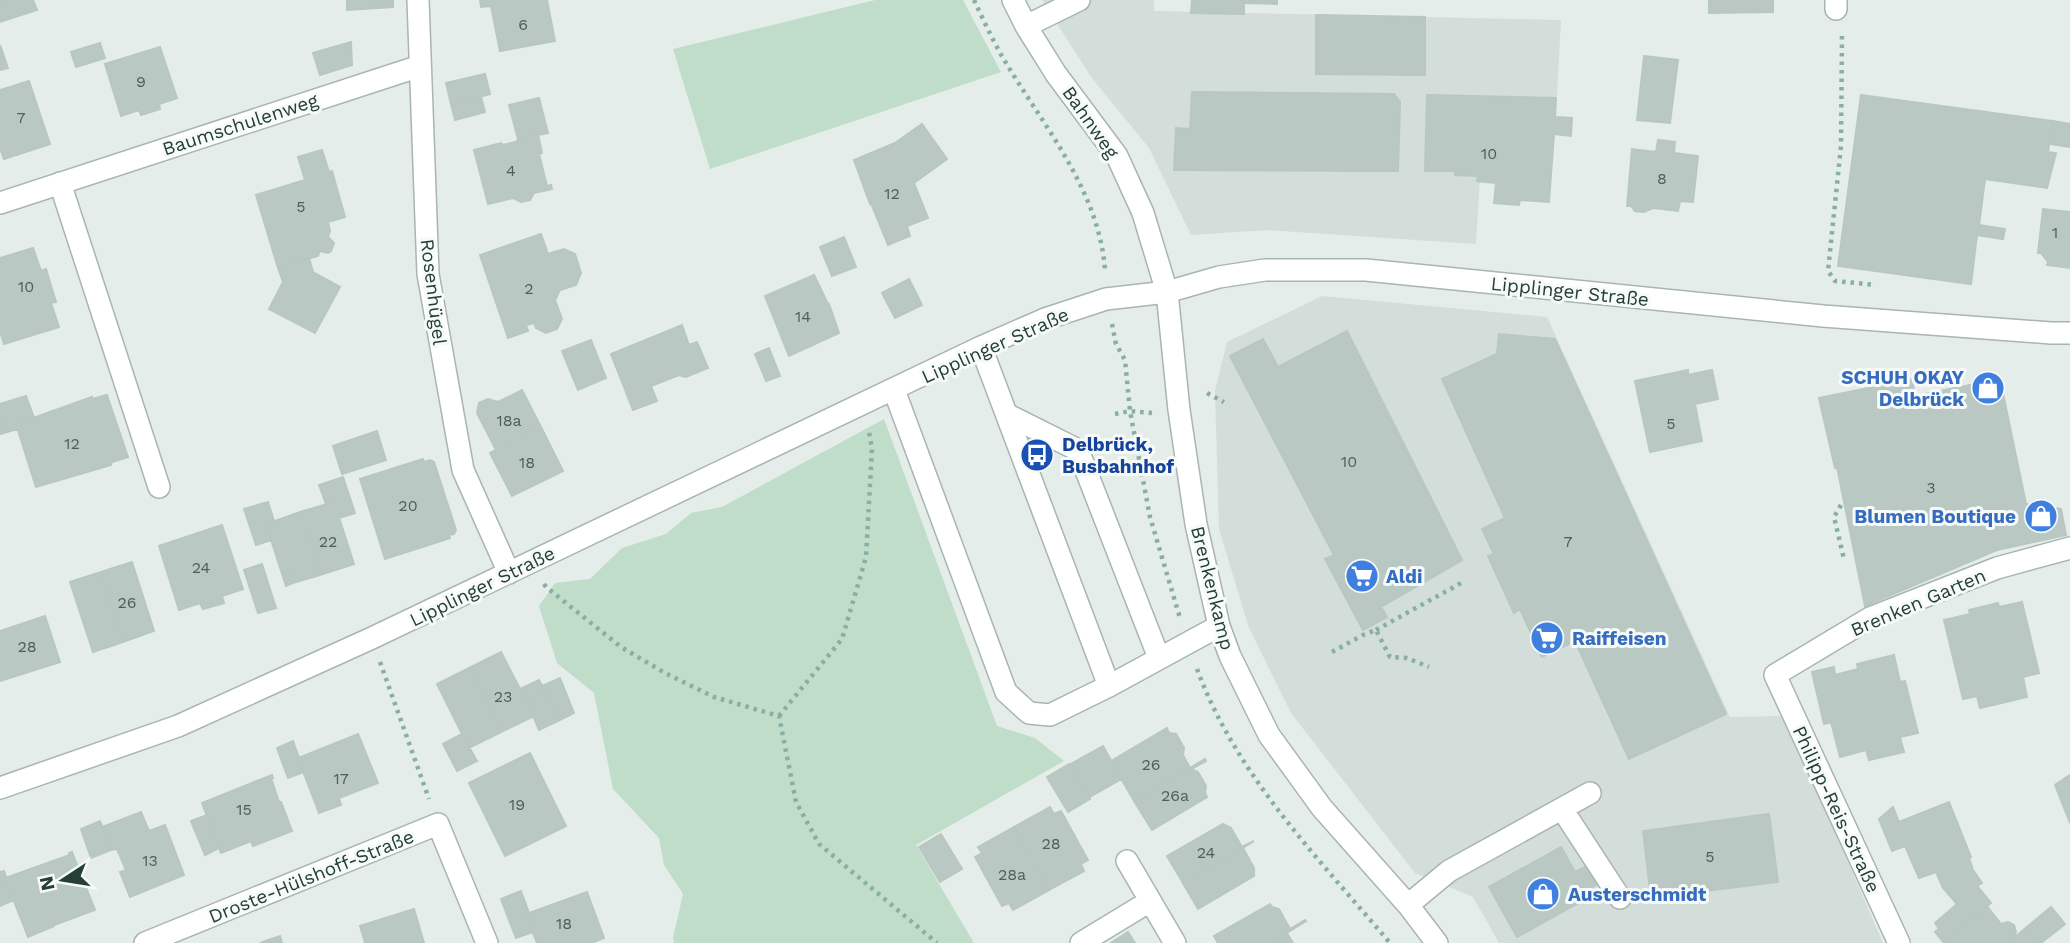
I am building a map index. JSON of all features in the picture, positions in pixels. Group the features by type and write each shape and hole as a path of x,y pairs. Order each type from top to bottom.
{"street":[{"name":"Rosenhügel","path":"418,0 428,274 463,470 509,573"},
{"name":"Bahnweg","path":"1013,0 1056,74 1117,156 1143,213 1167,292"},
{"path":"1026,26 1079,0"},
{"name":"Baumschulenweg","path":"0,203 420,66"},
{"path":"60,183 159,487"},
{"name":"Lipplinger Straße","path":"0,788 178,726 372,638 981,347 1045,319 1106,299 1167,292 1219,277 1265,270 1366,270 1823,316 2070,333"},
{"name":"Brenkenkamp","path":"1167,292 1179,410 1196,524 1219,626 1230,656 1269,734 1322,808 1408,905 1437,943"},
{"path":"981,347 1109,686"},
{"path":"894,390 1006,692 1029,713 1050,715 1219,626"},
{"path":"1008,415 1078,450 1159,658"},
{"name":"Brenken Garten","path":"1775,675 1870,618 1997,568 2070,548"},
{"name":"Philipp-Reis-Straße","path":"1775,675 1899,943"},
{"path":"1408,905 1449,871 1590,793"},
{"path":"1562,809 1620,898"},
{"path":"438,824 487,943"},
{"name":"Droste-Hülshoff-Straße","path":"145,943 438,824"},
{"path":"1126,861 1175,943"},
{"path":"1081,943 1150,901"}],"path":[{"path":"974,0 1002,56 1072,169 1091,210 1104,255 1106,299"},
{"path":"1836,5 1842,25 1841,146 1828,271 1835,281 1876,285"},
{"path":"1207,393 1224,402"},
{"path":"779,716 842,639 866,557 872,450 864,404"},
{"path":"1115,414 1130,411 1153,413"},
{"path":"1840,505 1834,517 1844,559"},
{"path":"533,561 546,587 621,647 665,673 715,697 779,716"},
{"path":"1332,652 1463,582"},
{"path":"1376,630 1391,657 1407,658 1429,667"},
{"path":"372,638 438,824"},
{"path":"779,716 796,802 819,844 937,943"}],"shaded area":[{"path":"1042,0 1154,0 1154,11 1561,20 1555,132 1483,128 1476,244 1268,230 1191,235 1149,148 1091,77"},
{"path":"1322,296 1547,317 1730,717 1785,716 1883,943 1499,943 1473,897 1415,873 1291,713 1249,628 1219,529 1215,391 1227,342"}],"green space":[{"path":"875,0 963,0 1001,72 710,169 673,49"},
{"path":"884,419 997,726 1035,738 1064,761 916,845 974,943 674,943 683,894 664,865 659,838 613,789 594,693 557,663 539,606 555,583 590,579 622,548 666,534 691,513 722,507"}],"building":[{"path":"0,0 33,0 37,10 0,22"},
{"path":"347,0 393,0 393,7 347,10"},
{"path":"480,0 547,0 555,41 500,51 491,6 481,7"},
{"path":"1192,0 1244,0 1244,14 1191,13"},
{"path":"1244,0 1277,0 1277,4 1244,3"},
{"path":"1709,0 1773,0 1773,12 1709,13"},
{"path":"1316,15 1425,17 1425,75 1316,74"},
{"path":"351,42 352,65 320,75 313,53"},
{"path":"100,43 105,58 76,67 71,52"},
{"path":"0,45 8,68 0,70"},
{"path":"160,47 177,98 159,104 160,109 141,115 139,110 121,116 105,64"},
{"path":"1644,56 1678,60 1670,123 1637,120"},
{"path":"485,74 490,94 451,104 446,83"},
{"path":"29,81 50,144 4,159 0,148 0,90"},
{"path":"1192,92 1394,94 1400,102 1398,171 1174,170 1176,128 1190,129"},
{"path":"1427,95 1556,98 1555,117 1572,118 1571,136 1554,134 1549,202 1520,200 1519,205 1494,203 1496,183 1477,181 1478,176 1455,175 1455,171 1425,171"},
{"path":"1861,95 2053,121 2048,152 2056,153 2047,188 1985,179 1979,225 2005,229 2003,239 1977,235 1971,284 1838,266"},
{"path":"481,97 485,112 455,120 451,104"},
{"path":"539,98 548,133 518,139 509,105"},
{"path":"2053,121 2070,124 2070,147 2050,144"},
{"path":"922,124 947,159 914,183 928,218 907,226 910,236 888,245 854,160 895,143"},
{"path":"538,134 542,153 539,154 547,186 551,185 552,189 534,193 530,200 521,202 513,198 488,204 474,150 516,142 518,139"},
{"path":"1658,140 1675,142 1674,153 1698,156 1693,202 1680,201 1678,211 1653,208 1644,212 1635,211 1631,206 1627,206 1632,149 1656,152"},
{"path":"322,150 329,172 332,171 345,217 328,222 328,237 334,243 331,251 320,251 318,256 278,268 256,195 305,180 298,157"},
{"path":"2043,209 2070,212 2070,268 2047,265 2048,262 2038,253"},
{"path":"541,234 548,254 564,249 575,254 581,273 576,285 560,290 555,300 562,319 557,329 546,333 536,328 534,323 526,325 528,331 508,338 480,255"},
{"path":"844,237 856,267 832,276 820,247"},
{"path":"33,248 41,271 46,269 56,302 51,303 59,327 4,344 0,331 0,258"},
{"path":"309,258 313,272 340,287 315,333 269,309 283,282 278,268"},
{"path":"814,275 829,304 839,333 789,356 765,296"},
{"path":"909,279 922,305 895,318 882,293"},
{"path":"682,325 689,345 697,342 708,368 651,386 657,401 633,410 611,354"},
{"path":"1347,331 1462,560 1381,607 1387,617 1363,630 1325,559 1334,555 1230,356 1263,339 1278,367"},
{"path":"1499,334 1555,339 1726,714 1629,759 1575,641 1542,657 1520,609 1514,613 1488,556 1494,554 1482,529 1505,518 1442,379 1497,354"},
{"path":"591,340 606,378 578,390 562,351"},
{"path":"769,348 780,376 766,381 755,354"},
{"path":"1688,370 1688,375 1712,370 1718,399 1695,404 1702,441 1650,452 1635,381"},
{"path":"1912,379 1915,396 2000,379 2026,504 2061,509 2066,535 1997,550 1865,606 1837,467 1835,468 1819,398"},
{"path":"522,390 541,427 496,450 477,413 479,403 488,399 498,402"},
{"path":"107,395 128,457 112,462 111,465 36,487 16,424 92,397"},
{"path":"26,396 34,418 16,424 17,429 1,434 0,404"},
{"path":"541,427 563,471 512,496 490,453"},
{"path":"377,431 386,460 342,474 333,446"},
{"path":"423,459 424,462 434,462 456,530 449,535 450,538 385,559 360,479"},
{"path":"343,477 355,513 339,518 334,502 326,504 319,485"},
{"path":"268,502 274,521 266,524 271,540 256,545 244,509"},
{"path":"334,502 354,564 320,575 300,512"},
{"path":"300,512 320,575 296,582 291,567 283,570 288,585 286,586 266,524"},
{"path":"222,525 243,589 222,596 224,603 203,609 200,603 179,610 159,546"},
{"path":"132,562 154,631 123,642 101,572"},
{"path":"262,564 276,608 258,613 244,570"},
{"path":"291,567 296,582 288,585 283,570"},
{"path":"101,572 123,642 93,652 70,582"},
{"path":"2022,602 2039,673 2023,677 2027,697 1980,708 1977,696 1963,699 1944,620 1998,603 1999,607"},
{"path":"45,616 60,662 0,681 0,631"},
{"path":"501,652 534,716 501,732 469,668"},
{"path":"1894,655 1900,682 1905,681 1918,733 1900,737 1904,752 1869,760 1866,750 1840,757 1831,722 1824,724 1812,672 1834,667 1835,675 1858,669 1857,664"},
{"path":"469,668 501,732 469,748 437,684"},
{"path":"560,678 574,713 560,720 542,686"},
{"path":"539,680 546,693 527,702 520,689"},
{"path":"546,693 560,720 539,730 527,702"},
{"path":"1167,728 1169,733 1176,734 1190,768 1134,801 1111,761"},
{"path":"358,734 378,783 339,798 341,805 319,813 298,758"},
{"path":"462,734 477,761 457,771 443,744"},
{"path":"293,741 304,772 288,778 277,748"},
{"path":"1103,746 1121,779 1090,797 1071,764"},
{"path":"530,753 566,826 505,856 469,783"},
{"path":"1205,759 1206,761 1191,769 1198,772 1206,786 1207,797 1152,830 1134,801"},
{"path":"1069,764 1090,799 1068,812 1047,777"},
{"path":"272,775 279,802 292,831 253,846 251,841 221,853 202,803"},
{"path":"2070,775 2070,823 2055,785"},
{"path":"1949,802 1971,857 1969,858 1973,870 1982,883 1977,886 1991,903 1944,943 1935,932 1939,929 1935,923 1957,904 1943,888 1936,872 1919,878 1905,846 1892,851 1879,819 1893,807 1899,822"},
{"path":"1050,807 1054,814 1061,811 1088,860 1081,864 1084,871 1049,890 1014,827"},
{"path":"141,812 149,831 165,825 184,875 130,897 120,872 126,870 117,849 111,850 102,827"},
{"path":"1769,814 1778,882 1651,898 1643,831"},
{"path":"207,815 219,848 205,855 191,821"},
{"path":"100,821 111,850 91,858 81,829"},
{"path":"1223,824 1231,828 1242,847 1254,841 1183,883 1167,856"},
{"path":"1014,827 1049,890 1013,910 1009,903 1002,906 975,857 982,853 978,847"},
{"path":"941,834 962,869 940,882 919,847"},
{"path":"1254,841 1243,848 1254,868 1254,876 1198,909 1183,883"},
{"path":"1561,847 1575,872 1591,864 1601,882 1586,891 1589,897 1517,937 1489,887"},
{"path":"72,852 95,910 28,937 5,878"},
{"path":"4,871 14,900 0,906 0,872"},
{"path":"521,891 533,932 516,938 501,899"},
{"path":"587,892 604,938 591,943 537,943 526,914"},
{"path":"1270,904 1279,909 1290,929 1306,921 1270,943 1218,943 1214,936"},
{"path":"1987,906 2001,924 2008,922 2014,925 2014,938 2027,927 2041,943 1944,943"},
{"path":"2051,907 2065,924 2041,943 2027,927"},
{"path":"414,909 424,943 365,943 360,926"},
{"path":"1128,932 1135,943 1111,943"},
{"path":"1287,933 1293,943 1270,943"},
{"path":"280,936 282,943 260,943"}],"place":[{"name":"SCHUH OKAY Delbrück","path":"1988,388"},
{"name":"Delbrück, Busbahnhof","path":"1037,455"},
{"name":"Blumen Boutique","path":"2041,516"},
{"name":"Aldi","path":"1362,576"},
{"name":"Raiffeisen","path":"1547,638"},
{"name":"Austerschmidt","path":"1543,894"}]}
